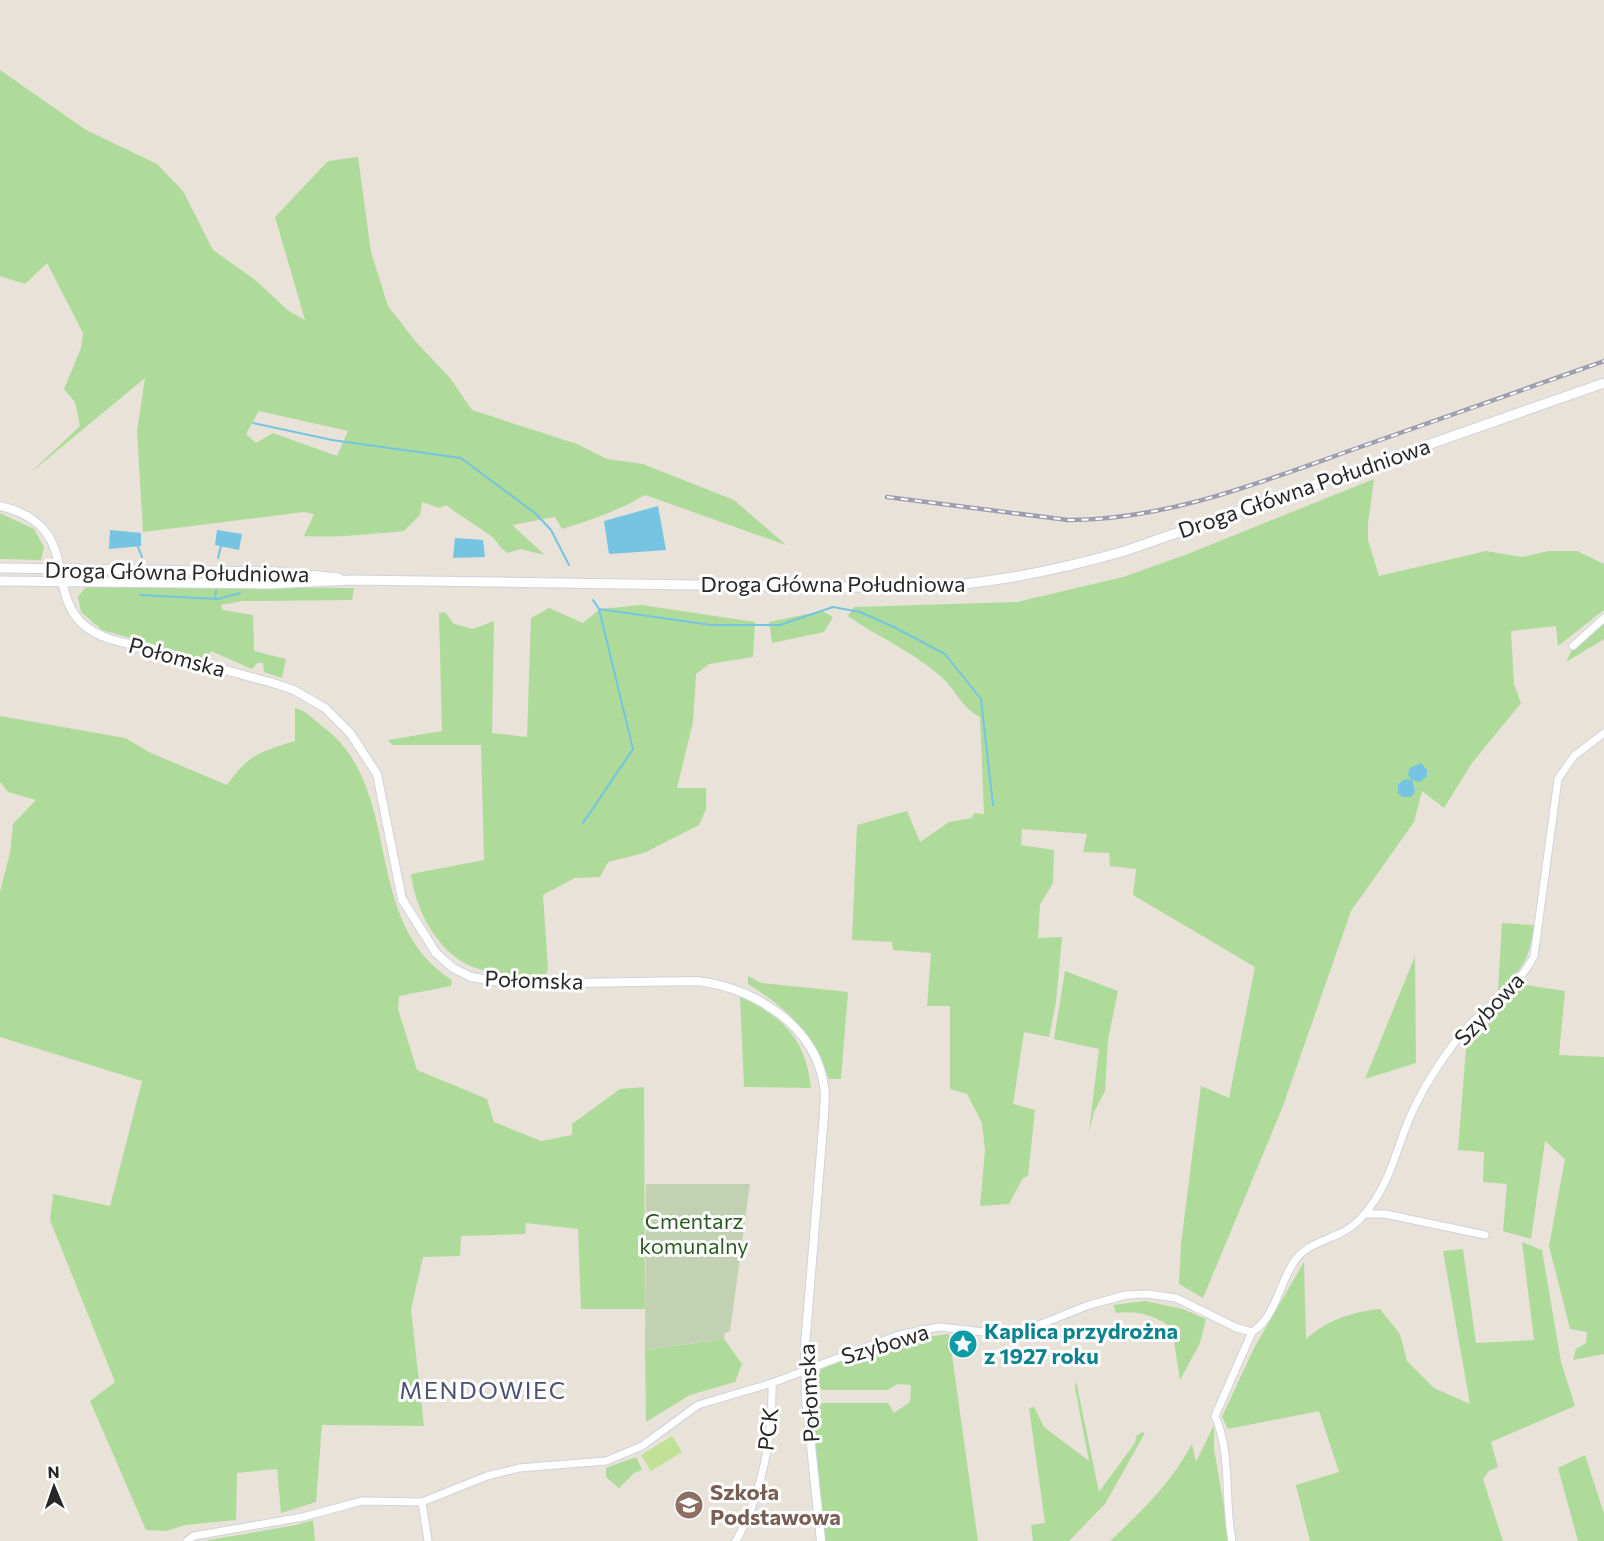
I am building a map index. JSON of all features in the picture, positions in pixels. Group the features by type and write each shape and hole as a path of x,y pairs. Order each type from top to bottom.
{"main road":[{"name":"Droga Główna Południowa","path":"0,581 268,584 353,580 912,588 1007,580 1052,572 1125,551 1604,383"},
{"name":"Droga Główna Południowa","path":"0,568 276,572 353,580"}],"street":[{"name":"Połomska","path":"0,506 25,514 43,527 53,544 71,613 90,631 110,639 252,676 294,690 325,708 350,733 378,774 402,899 436,953 453,968 471,977 511,984 697,981 724,984 750,995 778,1012 805,1039 819,1066 824,1087 825,1114 809,1271 805,1371 821,1541"},
{"path":"1573,646 1604,618"},
{"name":"Szybowa","path":"422,1502 487,1476 519,1468 606,1461 642,1446 698,1405 772,1383 898,1335 940,1327 993,1333 1014,1332 1034,1327 1089,1305 1125,1295 1147,1294 1176,1298 1237,1328 1252,1332 1260,1327 1292,1264 1301,1252 1343,1232 1365,1214 1392,1168 1410,1116 1431,1080 1463,1032 1526,972 1534,956 1558,779 1574,756 1604,733"},
{"path":"1365,1214 1385,1214 1485,1235"},
{"path":"1232,1541 1223,1444 1215,1416 1252,1332"},
{"name":"PCK","path":"736,1541 762,1474 772,1414 772,1383"},
{"path":"187,1541 194,1536 303,1517 362,1501 422,1502 428,1541"}],"green space":[{"path":"0,70 86,130 157,164 183,191 213,250 254,279 290,312 305,320 275,217 328,161 358,157 371,252 388,306 416,342 450,378 472,410 577,444 607,459 643,464 734,500 786,545 645,495 605,514 562,529 555,517 512,525 545,555 520,549 508,553 491,536 446,505 439,508 422,502 420,515 404,531 342,536 304,536 314,514 304,512 143,532 137,431 145,378 29,474 80,426 75,402 64,389 81,348 83,333 47,263 25,284 0,276","holes":["259,411 348,431 337,456 273,433 256,443 246,434"]},
{"path":"1374,479 1368,540 1379,576 1486,551 1522,557 1549,551 1577,551 1604,564 1604,610 1558,646 1556,626 1511,631 1514,684 1521,703 1472,763 1444,808 1422,791 1414,822 1351,911 1283,1106 1203,1298 1179,1284 1181,1244 1201,1086 1229,1098 1255,967 1133,895 1136,869 1110,866 1109,853 1083,852 1087,834 1022,829 1021,845 1054,850 1053,883 1040,905 1038,938 1062,937 1056,1002 1049,1037 1024,1032 1013,1104 1035,1110 1028,1176 1023,1178 1009,1204 980,1206 985,1150 982,1123 967,1094 950,1089 950,1006 927,1006 931,953 893,950 892,942 852,940 857,825 907,811 920,842 949,822 972,818 974,813 984,814 980,717 967,708 944,679 927,665 848,616 854,607 1017,602 1123,577 1185,555"},
{"path":"0,513 34,529 44,547 41,560 0,559"},
{"path":"98,586 354,588 352,600 243,601 221,605 223,610 253,615 254,651 286,659 282,678 264,672 263,663 257,663 252,669 211,651 208,660 102,630 81,612 78,597 85,588"},
{"path":"642,605 755,622 753,657 709,664 696,674 693,722 677,788 706,788 706,809 699,825 644,853 608,862 600,877 575,878 543,895 548,969 546,976 500,974 460,961 449,952 430,929 417,901 411,874 484,860 481,745 392,745 388,740 442,731 439,613 445,612 454,624 473,629 494,621 492,733 527,737 531,618 549,608 583,623 600,609"},
{"path":"822,611 833,617 824,632 772,643 769,622"},
{"path":"1604,619 1604,639 1566,662 1575,644"},
{"path":"295,708 306,713 322,726 348,753 365,784 376,818 392,890 404,924 423,954 452,980 451,986 399,996 398,1009 417,1070 487,1099 494,1122 541,1141 572,1135 572,1124 620,1089 644,1087 645,1309 581,1309 578,1229 526,1223 525,1234 461,1236 460,1256 423,1257 411,1309 424,1426 322,1425 316,1502 281,1513 277,1469 237,1473 236,1520 185,1525 167,1531 146,1530 90,1401 115,1382 50,1220 53,1194 110,1206 142,1081 0,1037 0,892 10,853 13,824 36,800 8,792 0,782 0,716 125,738 151,753 227,785 249,760 273,748 295,741"},
{"path":"1502,923 1534,925 1530,947 1524,962 1514,976 1498,991"},
{"path":"1415,956 1416,1063 1365,1079"},
{"path":"1065,971 1118,991 1108,1040 1105,1091 1094,1112 1089,1132 1099,1049 1054,1039"},
{"path":"748,976 761,983 848,992 841,1079 829,1079 814,1047 798,1024 777,1004 748,984"},
{"path":"1519,984 1565,991 1559,1055 1604,1057 1604,1354 1573,1360 1576,1349 1586,1343 1587,1332 1570,1329 1549,1246 1565,1159 1545,1141 1531,1239 1503,1231 1507,1184 1483,1182 1484,1152 1458,1150 1467,1036"},
{"path":"740,996 769,1013 790,1032 804,1055 811,1088 744,1087"},
{"name":"Cmentarz komunalny","path":"646,1184 750,1184 730,1331 724,1334 724,1339 645,1350"},
{"path":"1522,1242 1542,1250 1561,1362 1575,1406 1491,1442 1498,1467 1489,1471 1483,1479 1503,1541 1310,1541 1296,1485 1339,1472 1319,1411 1228,1429 1222,1417 1254,1348 1304,1262 1306,1339 1322,1327 1340,1318 1380,1309 1400,1334 1407,1361 1434,1388 1470,1404 1443,1251 1463,1249 1476,1343 1534,1340"},
{"path":"1145,1301 1183,1309 1206,1319 1200,1343 1180,1380 1172,1328 1146,1314 1116,1313 1113,1305"},
{"path":"949,1334 978,1541 825,1541 811,1403 888,1403 894,1413 910,1402 911,1385 897,1384 888,1390 822,1390 815,1381 823,1367 898,1341"},
{"path":"724,1339 742,1364 735,1382 690,1395 646,1422 645,1350"},
{"path":"1076,1381 1099,1492 1135,1443 1136,1436 1142,1432 1145,1433 1105,1504 1069,1541 1033,1541 1031,1525 1045,1523 1029,1408 1034,1407 1044,1427 1089,1461 1075,1388"},
{"path":"1214,1425 1214,1449 1230,1541 1110,1541 1165,1484 1192,1444 1196,1462"},
{"path":"672,1436 682,1452 651,1471 641,1455"},
{"path":"1585,1455 1604,1514 1604,1541 1578,1541 1558,1468"},
{"path":"637,1458 642,1470 634,1473 619,1488 606,1477 606,1468"},
{"path":"313,1520 315,1541 203,1541 296,1525"}],"water":[{"path":"658,506 666,550 609,554 604,521"},
{"path":"110,530 141,533 141,546 109,549"},
{"path":"217,530 242,534 239,550 215,545"},
{"path":"455,538 483,540 485,557 453,558"},
{"path":"1421,763 1427,770 1427,776 1420,782 1412,780 1415,792 1411,797 1402,797 1398,793 1398,784 1405,779 1411,780 1408,774 1410,768"}],"waterway":[{"path":"253,423 332,440 461,458 535,513 551,530 569,565"},
{"path":"218,558 221,546"},
{"path":"138,547 142,557"},
{"path":"215,599 216,591"},
{"path":"140,595 218,599 240,593"},
{"path":"583,823 633,749 599,609 593,600"},
{"path":"599,609 711,625 780,625 833,607 860,612 894,627 945,654 981,699 993,805"}],"railway":[{"path":"887,497 1068,520 1139,514 1244,488 1604,361"}],"place":[{"name":"Kaplica przydrożna z 1927 roku","path":"963,1344"},
{"name":"Szkoła Podstawowa","path":"689,1505"}],"district":[{"name":"MENDOWIEC","path":"483,1391"}]}
